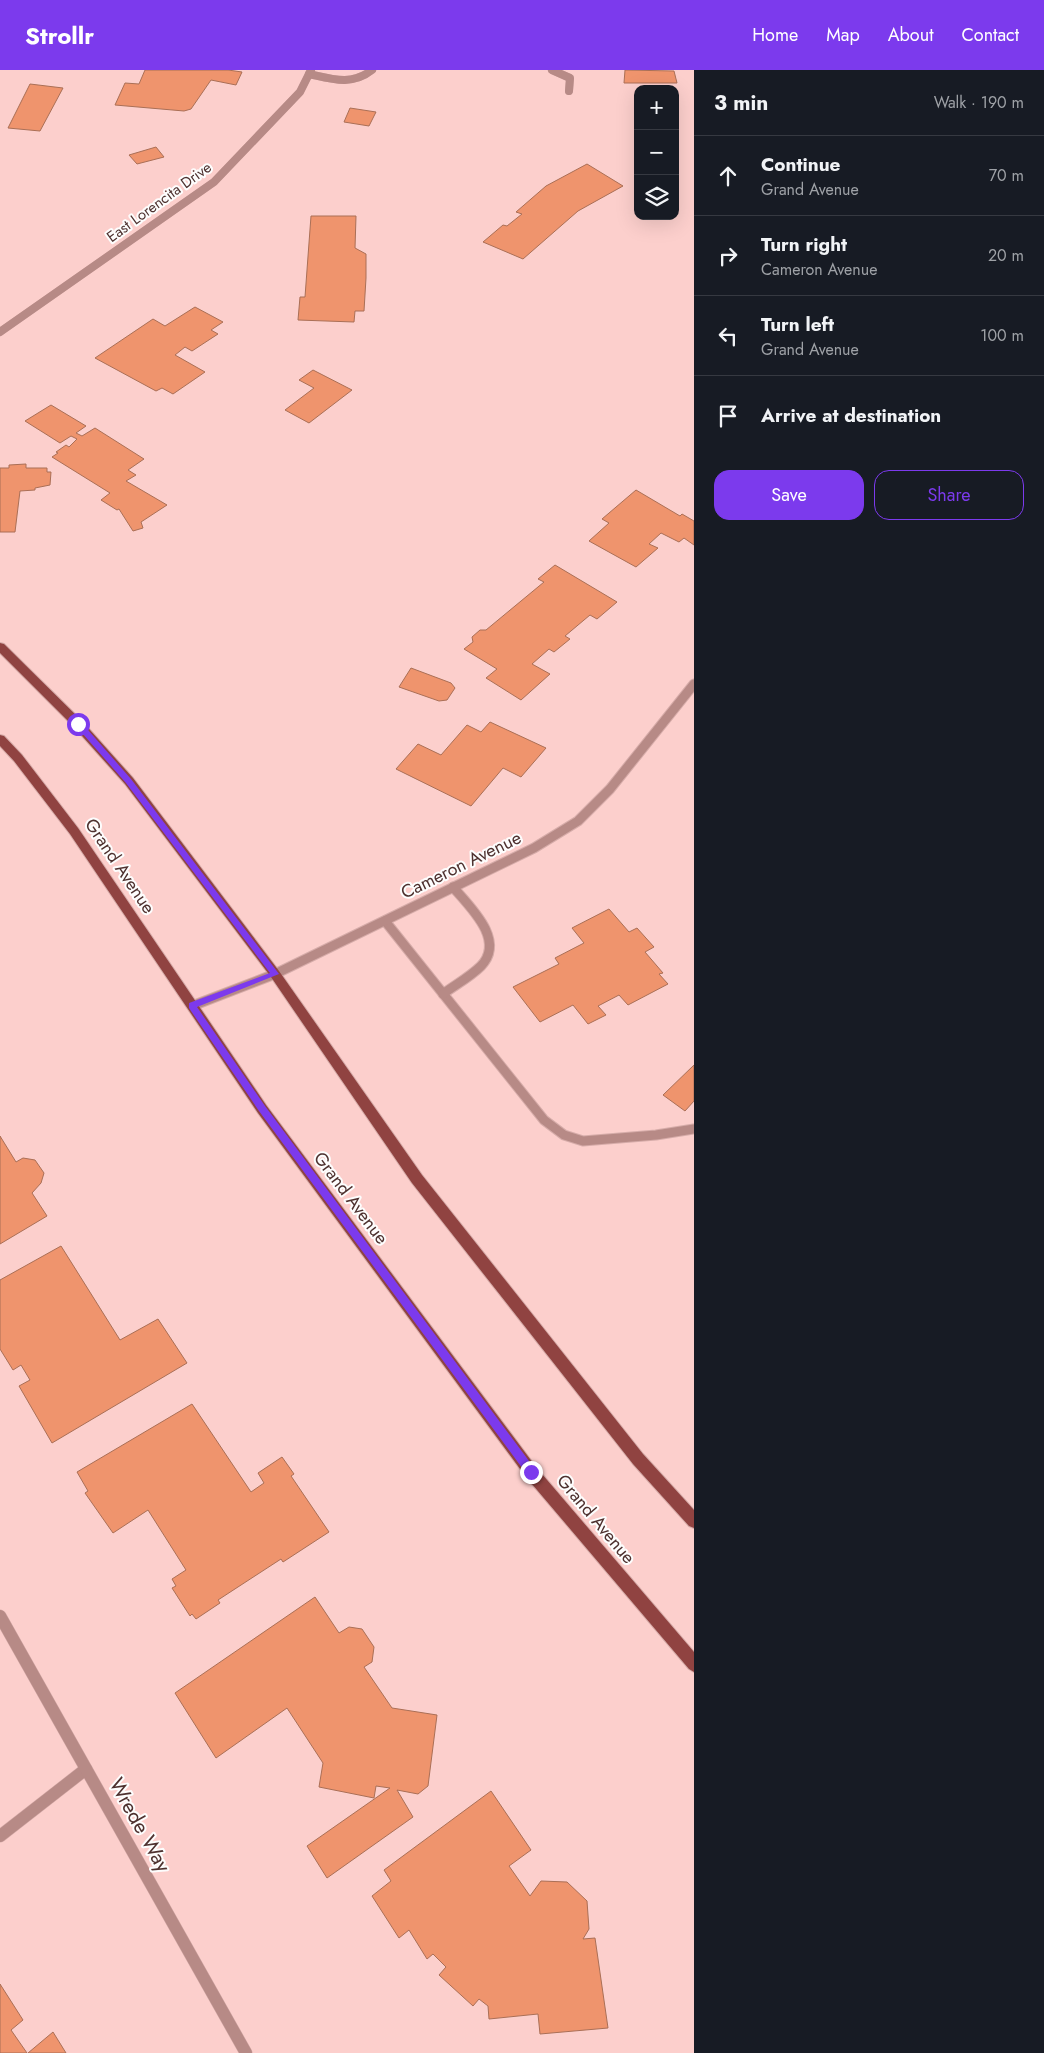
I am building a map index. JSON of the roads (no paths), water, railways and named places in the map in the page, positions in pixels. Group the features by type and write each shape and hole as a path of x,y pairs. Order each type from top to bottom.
{"main road":[{"path":"0,647 78,724 129,781 275,974 417,1179 638,1460 694,1521"},
{"name":"Grand Avenue","path":"0,739 18,758 74,831 262,1109 531,1472 694,1664"}],"street":[{"path":"310,72 337,81 351,81 360,79 372,70"},
{"path":"552,70 570,78 569,91"},
{"name":"East Lorencita Drive","path":"0,332 214,182 300,92 310,72"},
{"name":"Cameron Avenue","path":"192,1006 275,974 534,848 578,821 610,789 694,684"},
{"path":"443,994 483,965 491,950 489,936 453,887"},
{"path":"385,921 544,1120 564,1135 583,1142 656,1135 694,1129"},
{"name":"Wrede Way","path":"0,1616 246,2053"},
{"path":"0,1836 86,1769"}]}
